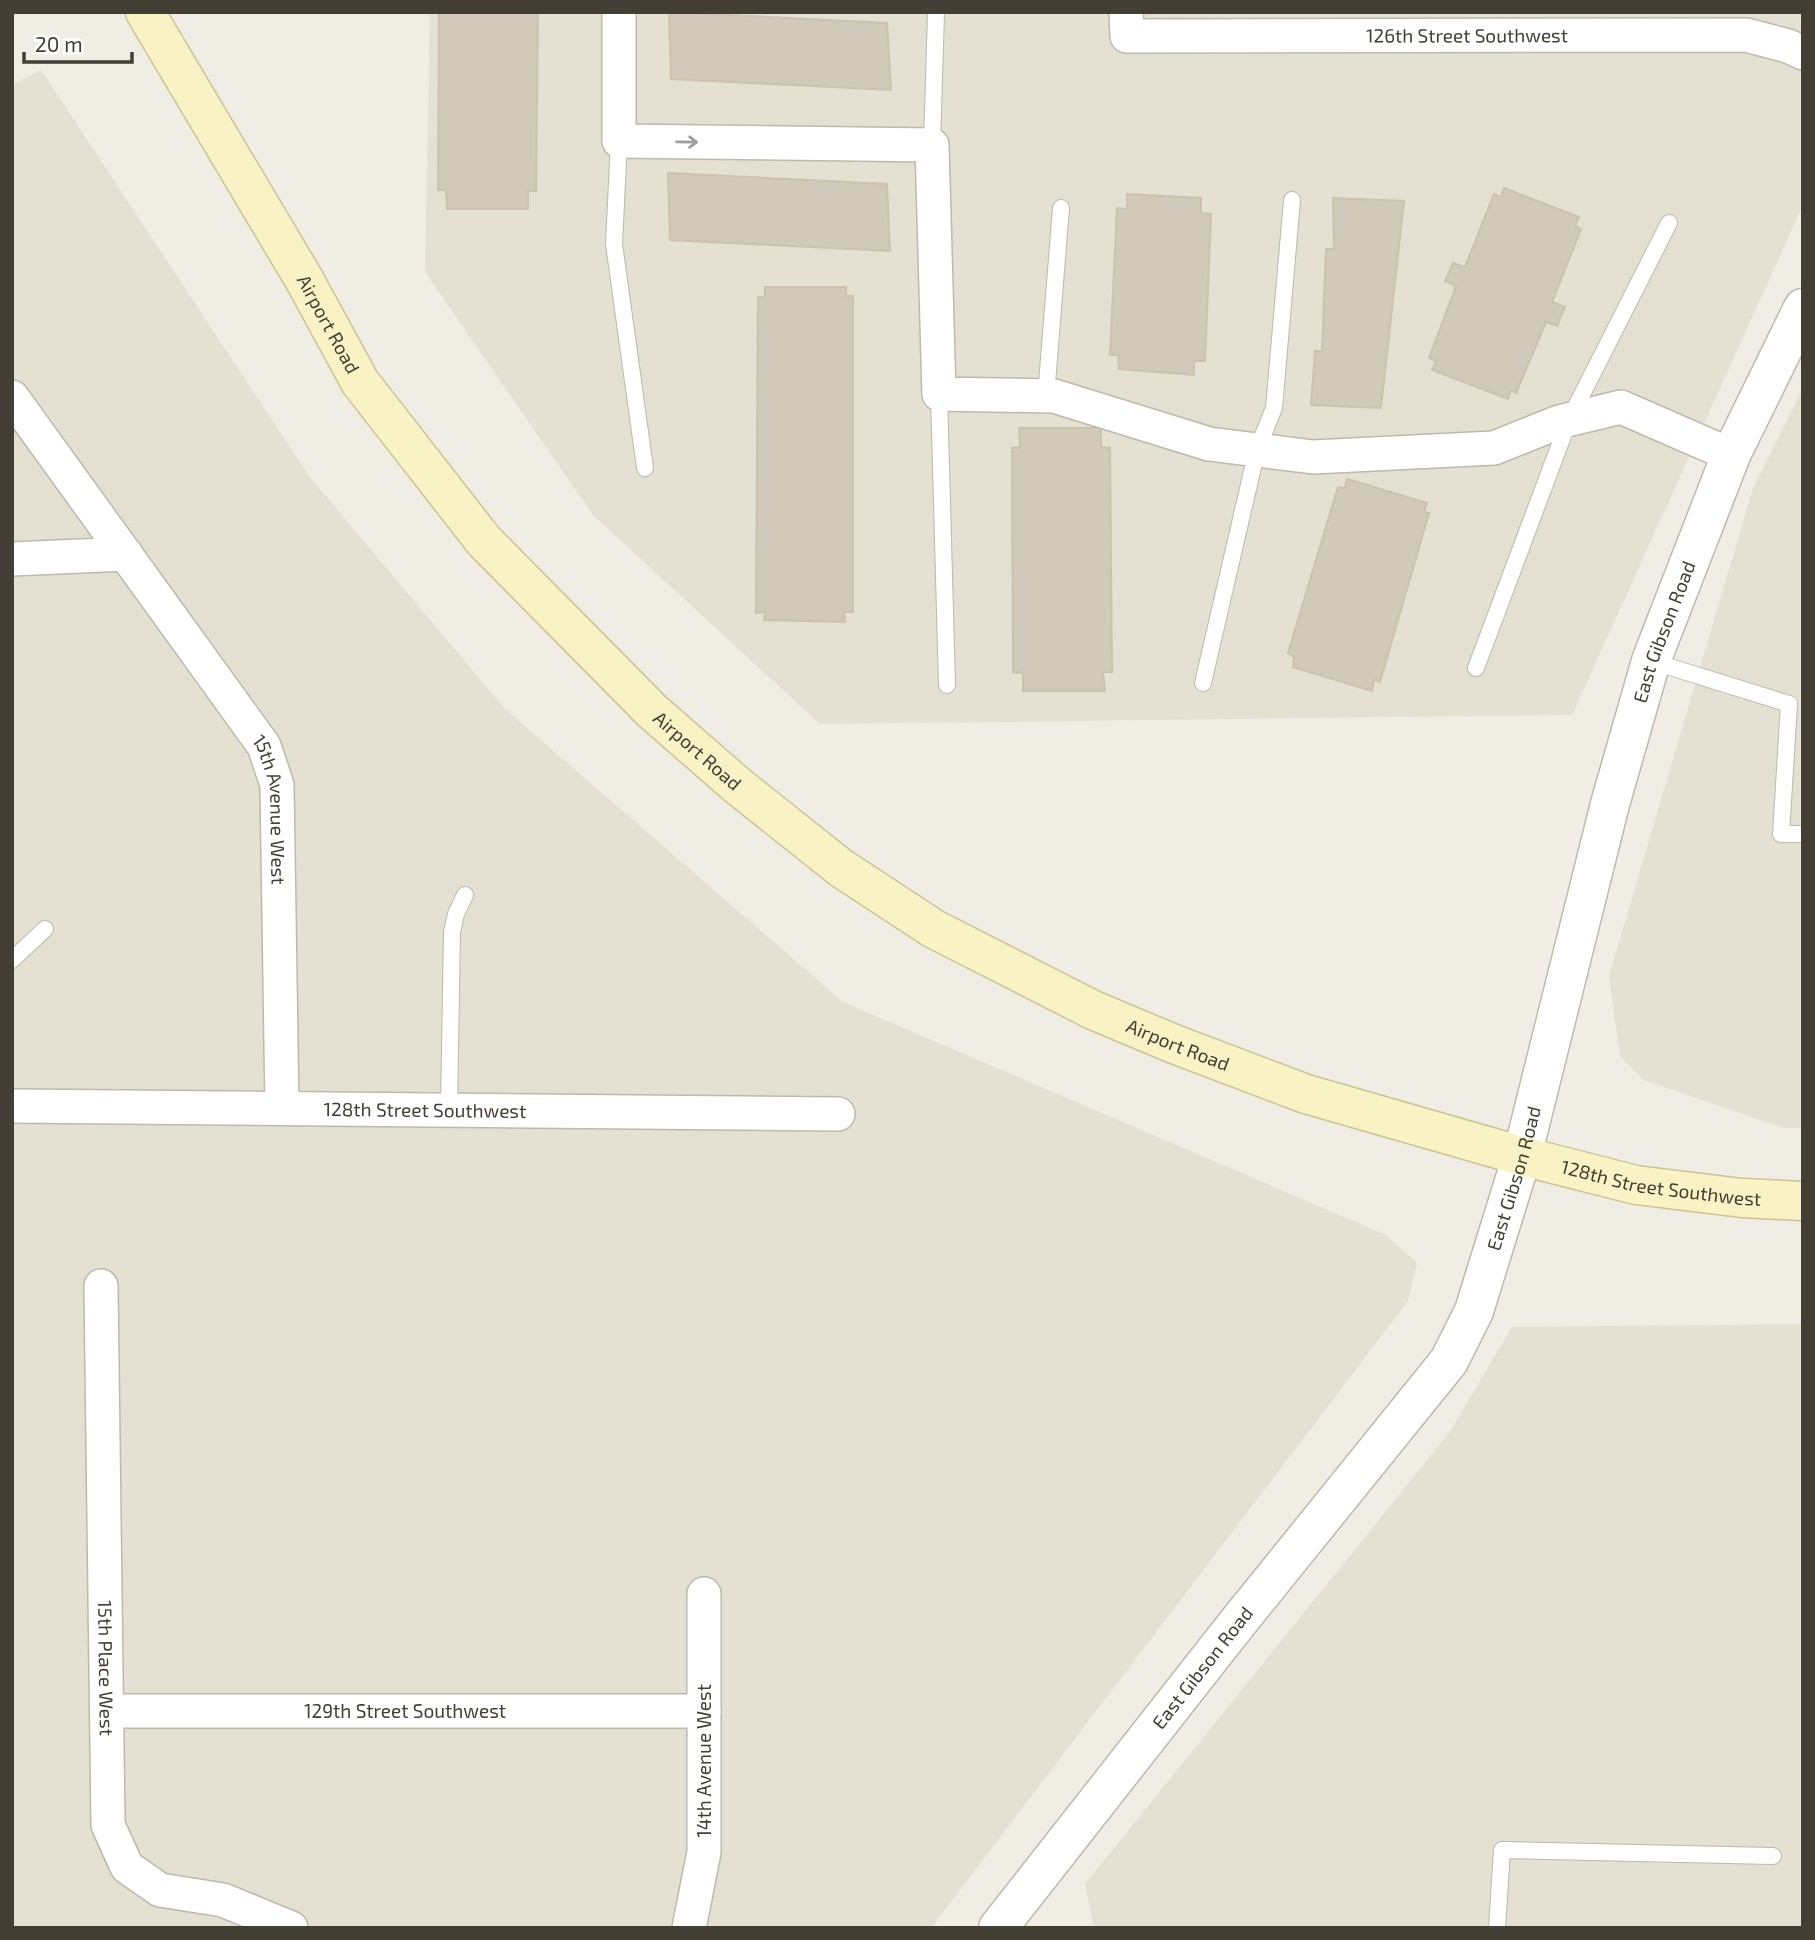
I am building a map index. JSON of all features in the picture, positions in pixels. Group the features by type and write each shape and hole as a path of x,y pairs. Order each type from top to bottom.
{"main road":[{"name":"Airport Road","path":"145,12 305,281 360,383 484,541 652,711 738,786 841,868 934,929 1093,1010 1306,1094 1522,1156"},
{"name":"128th Street Southwest","path":"1522,1156 1636,1185 1742,1198 1803,1201"}],"street":[{"path":"619,12 619,141 932,145 939,394 1054,396 1209,444 1313,457 1494,448 1569,420 1621,407 1731,455"},
{"name":"126th Street Southwest","path":"1127,24 1745,35 1788,46 1803,53"},
{"name":"East Gibson Road","path":"998,1928 1235,1626 1449,1361 1474,1311 1522,1156 1610,804 1651,661 1731,455 1803,308"},
{"name":"15th Avenue West","path":"12,397 264,746 277,785 282,1108"},
{"path":"12,559 126,554"},
{"name":"128th Street Southwest","path":"12,1106 838,1114"},
{"name":"15th Place West","path":"101,1286 108,1825 127,1867 160,1890 223,1900 291,1928"},
{"name":"14th Avenue West","path":"689,1928 704,1852 704,1594"},
{"name":"129th Street Southwest","path":"107,1710 704,1710"}],"lane":[{"path":"932,145 936,12"},
{"path":"619,141 614,244 645,468"},
{"path":"1203,683 1257,450 1274,408 1292,200"},
{"path":"1046,396 1061,208"},
{"path":"1476,668 1569,420 1669,223"},
{"path":"939,394 947,684"},
{"path":"1651,661 1789,704 1781,834 1803,834"},
{"path":"449,1110 452,932 456,914 465,895"},
{"path":"12,960 45,929"},
{"path":"1497,1928 1502,1850 1773,1856"}],"shaded area":[{"path":"430,12 1803,12 1803,205 1572,715 820,724 593,515 425,272"},
{"path":"41,70 309,476 505,709 843,1002 1386,1235 1417,1263 1408,1301 931,1928 12,1928 12,85"},
{"path":"1803,388 1803,1128 1783,1128 1644,1080 1620,1056 1609,976 1753,488"},
{"path":"1803,1324 1803,1928 1094,1928 1085,1884 1449,1433 1512,1327"}],"building":[{"path":"439,12 538,12 536,191 528,191 528,209 447,209 446,190 438,190"},
{"path":"669,12 887,23 891,90 671,79"},
{"path":"668,173 887,184 890,251 670,240"},
{"path":"1504,188 1579,217 1575,226 1581,229 1552,302 1565,307 1557,326 1546,322 1516,393 1511,390 1508,399 1432,370 1436,361 1429,358 1456,286 1445,281 1453,263 1465,267 1494,194 1501,197"},
{"path":"1127,194 1201,198 1201,213 1211,214 1205,361 1194,361 1194,375 1119,369 1118,355 1110,355 1117,208 1127,209"},
{"path":"1333,198 1404,201 1381,408 1311,405 1315,351 1322,351 1326,249 1334,249"},
{"path":"765,287 846,287 846,296 853,296 853,612 844,612 845,622 764,620 765,612 756,613 758,297 765,297"},
{"path":"1019,428 1101,428 1101,447 1110,448 1112,672 1103,672 1105,691 1023,691 1023,673 1013,672 1012,448 1020,447"},
{"path":"1347,479 1427,503 1424,512 1429,513 1380,682 1374,680 1372,691 1293,667 1294,657 1288,653 1338,487 1345,488"}]}
